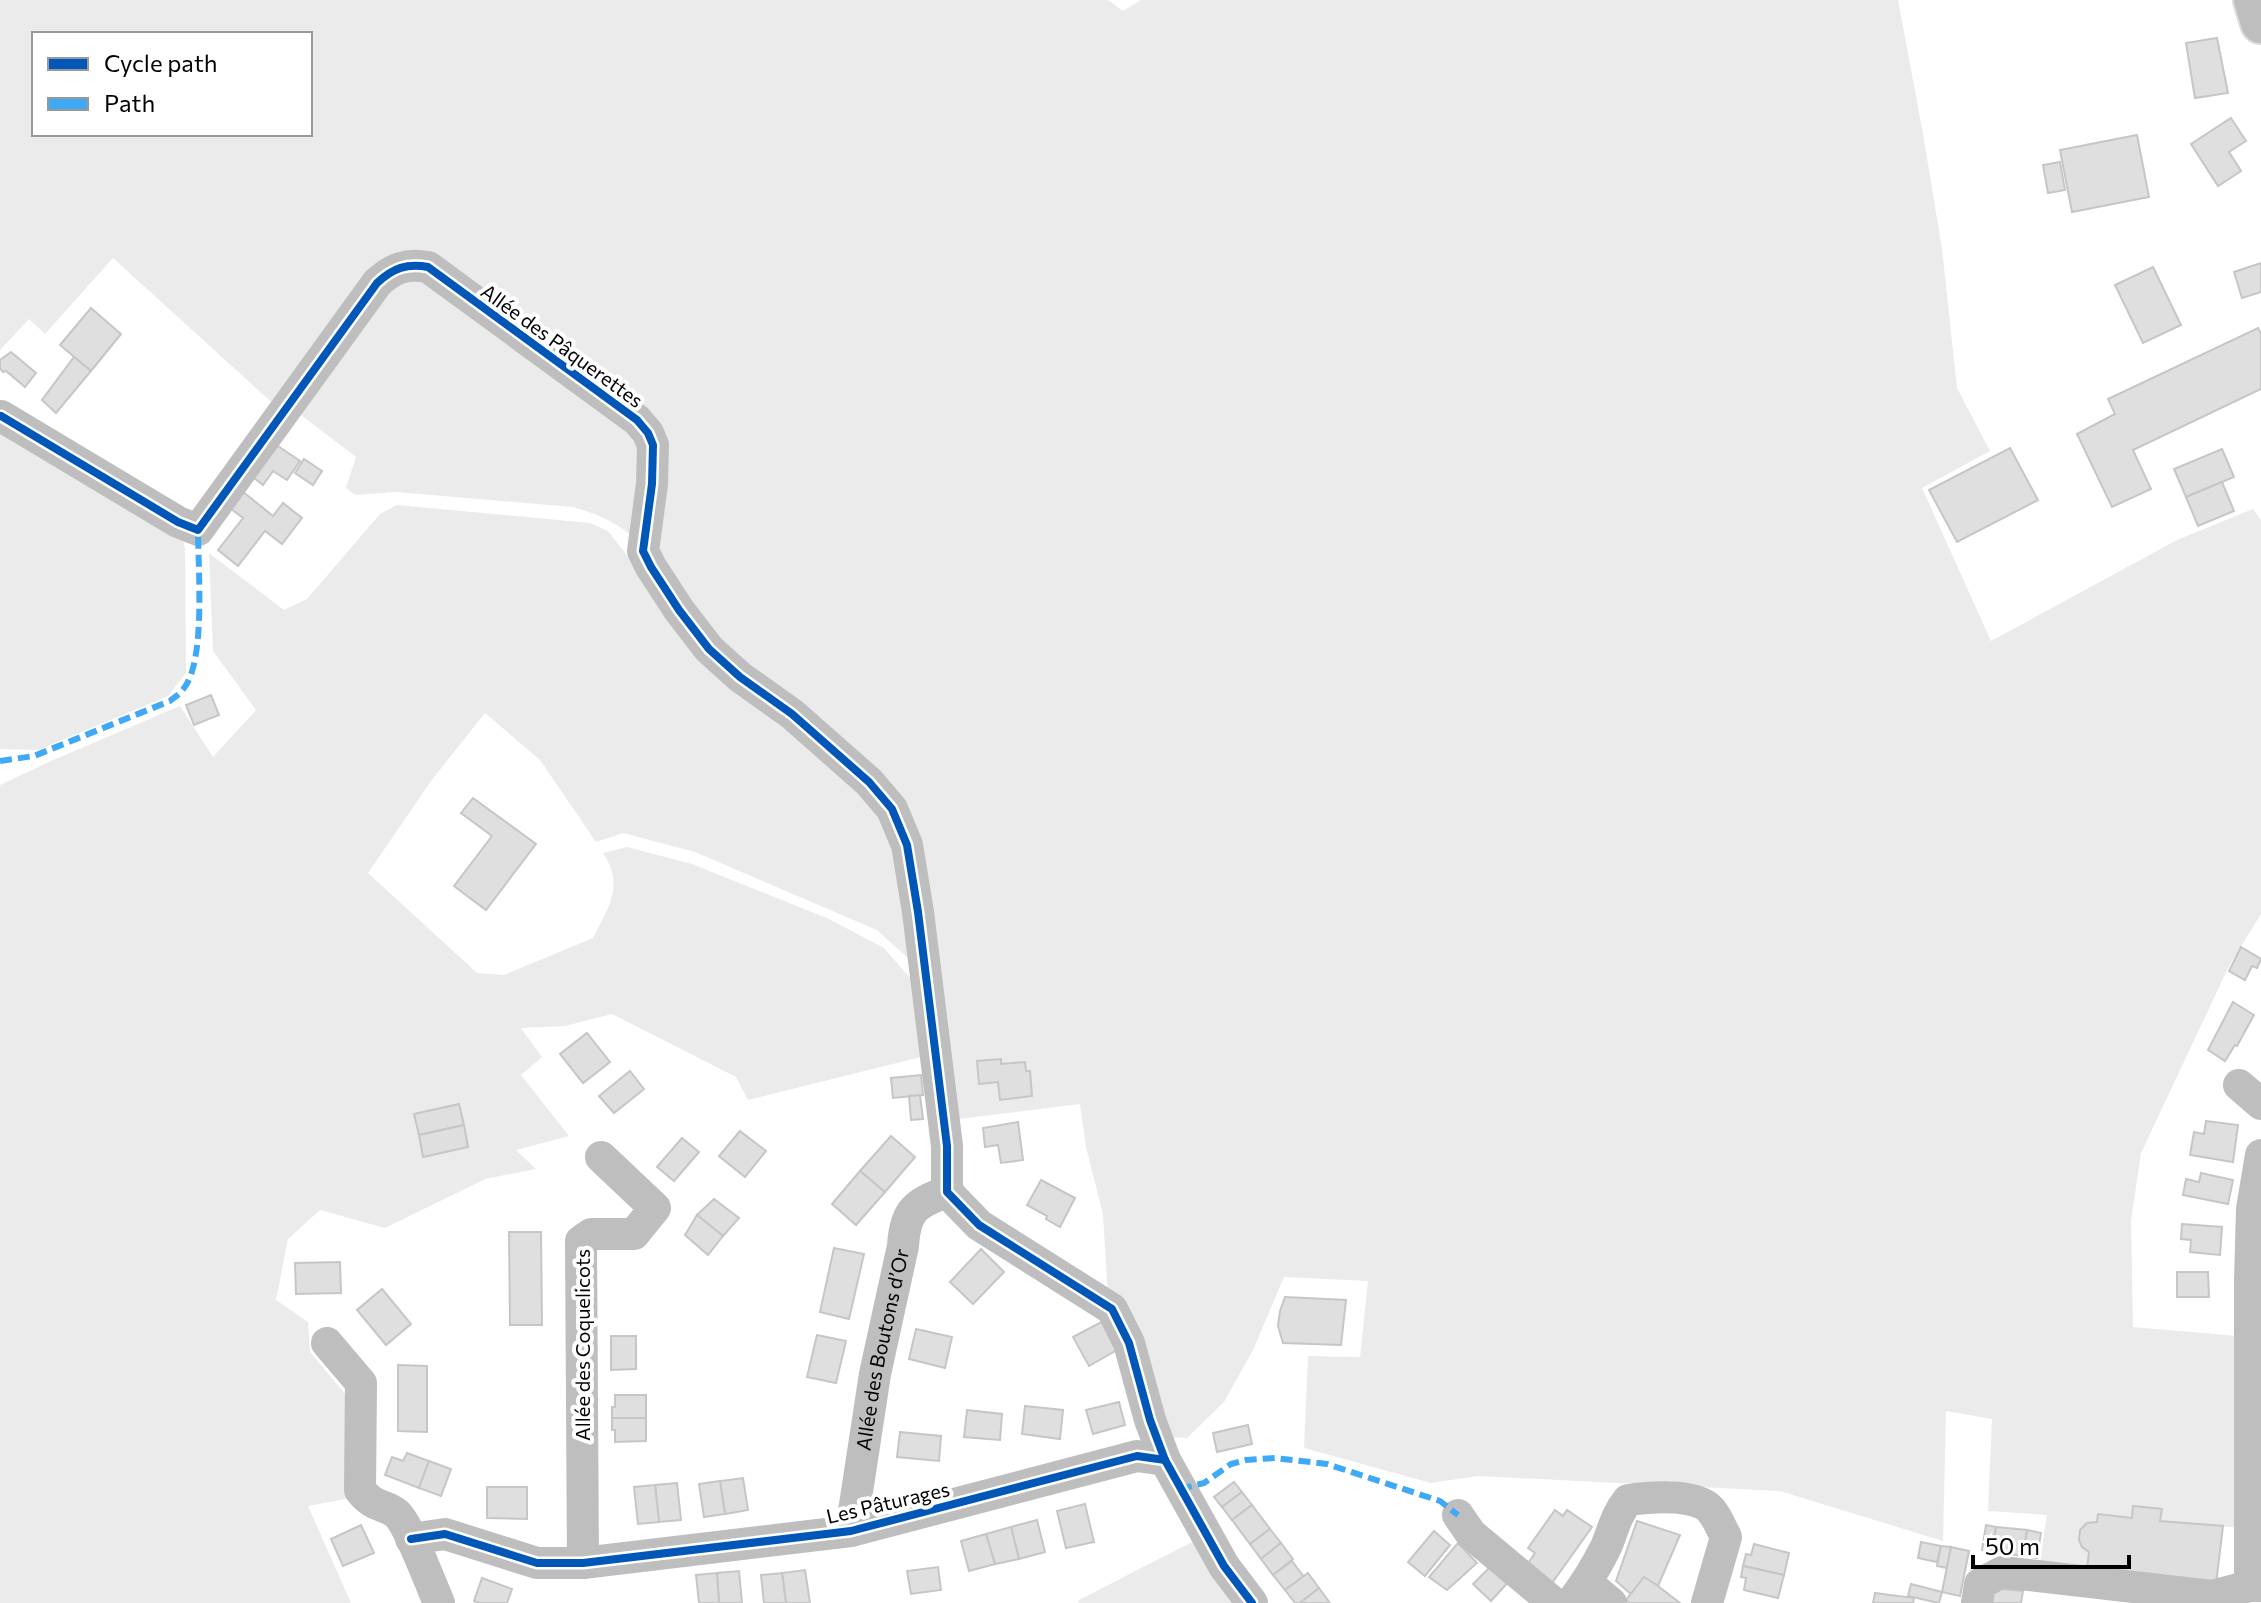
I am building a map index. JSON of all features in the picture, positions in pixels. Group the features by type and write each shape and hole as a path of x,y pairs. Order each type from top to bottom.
{"main road":[{"path":"2254,0 2261,23"}],"street":[{"name":"Allée des Pâquerettes","path":"1,416 178,522 198,530 377,283 386,275 412,264 428,267 637,420 653,445 652,484 643,551 658,578 709,649 740,677 792,714 869,782 892,809 907,845 947,1146 947,1192"},
{"path":"1977,1603 1980,1584 2002,1572 2212,1600 2256,1571 2250,1281 2252,1209 2261,1155"},
{"name":"Allée des Coquelicots","path":"583,1563 581,1241 591,1234 634,1234 655,1208 601,1157"},
{"path":"947,1192 979,1225 1112,1309 1129,1343 1150,1420 1165,1460 1224,1566 1252,1603"},
{"name":"Allée des Boutons d’Or","path":"851,1531 875,1374 903,1246 904,1227 911,1211 928,1199 947,1192"},
{"path":"327,1343 361,1383 360,1490 369,1502 398,1515 439,1603"},
{"name":"Les Pâturages","path":"411,1539 445,1534 537,1563 583,1563 851,1531 1137,1456 1165,1460"},
{"path":"1590,1596 1617,1514 1628,1500 1653,1496 1704,1505 1712,1512 1726,1537 1707,1603"},
{"path":"1458,1515 1471,1534 1554,1603"}],"shaded area":[{"path":"0,0 1108,0 1123,11 1141,0 1898,0 1942,249 1957,388 1990,451 1922,488 1991,641 2177,540 2253,509 2261,520 2261,914 2229,966 2141,1153 2131,1221 2133,1327 2238,1336 2241,1528 2160,1521 2162,1509 2134,1506 2132,1518 2098,1514 2097,1522 2087,1523 2080,1530 2081,1543 2089,1552 2087,1569 2040,1561 2047,1515 1988,1511 1992,1419 1946,1411 1943,1541 1780,1491 1478,1476 1431,1483 1304,1448 1308,1356 1360,1357 1368,1281 1284,1277 1253,1350 1224,1402 1187,1438 1164,1437 1108,1298 1103,1214 1086,1147 1080,1104 950,1120 906,813 714,649 650,551 657,439 413,257 279,409 113,258 45,334 29,319 0,350"},
{"path":"414,274 637,429 638,541 607,520 573,507 396,492 355,495 346,488 356,457 293,409 384,290"},
{"path":"0,423 182,535 185,548 186,673 168,696 38,750 0,749"},
{"path":"397,505 590,523 608,531 705,656 867,788 900,838 921,970 877,930 695,852 623,833 596,842 540,760 485,713 431,781 368,873 477,973 504,975 593,938 612,897 613,876 603,853 627,847 692,864 829,919 884,948 924,994 929,1055 748,1100 736,1077 612,1014 565,1026 521,1028 542,1057 521,1075 569,1136 516,1150 536,1169 485,1179 385,1228 320,1210 288,1239 276,1300 308,1322 310,1352 352,1402 351,1498 308,1506 351,1603 0,1603 0,785 180,706 213,757 256,710 213,651 209,553 284,610 307,599 380,514"},
{"path":"1196,1540 1243,1603 1078,1603 1079,1600"}],"building":[{"path":"2217,38 2228,93 2195,98 2186,43"},
{"path":"2231,118 2246,141 2229,152 2241,171 2218,186 2191,144"},
{"path":"2137,135 2149,197 2072,212 2060,150"},
{"path":"2060,162 2065,190 2048,193 2043,165"},
{"path":"2261,263 2261,292 2242,298 2234,272"},
{"path":"2153,267 2181,325 2143,343 2115,285"},
{"path":"91,308 121,334 91,371 60,345"},
{"path":"2258,328 2261,334 2261,389 2133,450 2151,489 2112,507 2077,434 2115,414 2108,399"},
{"path":"11,352 36,373 25,387 0,368 0,360"},
{"path":"74,357 91,371 56,413 42,400"},
{"path":"272,442 300,461 287,480 273,471 263,485 250,475"},
{"path":"2010,448 2038,500 1957,542 1929,490"},
{"path":"2222,449 2234,477 2186,497 2174,469"},
{"path":"304,459 322,471 313,485 295,473"},
{"path":"2222,482 2234,511 2198,526 2186,497"},
{"path":"242,491 273,516 283,503 302,518 282,544 265,531 238,566 218,550 243,518 230,508"},
{"path":"211,695 219,715 194,725 186,705"},
{"path":"473,798 536,844 486,910 454,886 492,836 461,813"},
{"path":"2241,947 2261,959 2257,968 2252,966 2245,980 2229,971"},
{"path":"2233,1002 2254,1015 2225,1061 2208,1050"},
{"path":"587,1033 610,1062 583,1083 560,1054"},
{"path":"1001,1059 1001,1064 1025,1062 1026,1071 1030,1071 1032,1096 1000,1100 998,1082 979,1084 977,1061"},
{"path":"630,1071 644,1089 614,1113 599,1096"},
{"path":"921,1075 923,1095 893,1098 891,1078"},
{"path":"920,1095 923,1119 911,1120 909,1096"},
{"path":"459,1104 464,1125 419,1135 414,1114"},
{"path":"2206,1121 2238,1125 2233,1162 2190,1155 2194,1132 2204,1134"},
{"path":"1018,1122 1023,1160 1001,1163 998,1145 985,1147 983,1128"},
{"path":"464,1125 468,1147 423,1157 419,1135"},
{"path":"740,1131 766,1151 745,1177 719,1156"},
{"path":"891,1136 915,1157 885,1192 860,1171"},
{"path":"682,1138 699,1152 674,1181 657,1167"},
{"path":"860,1171 885,1192 856,1225 832,1204"},
{"path":"2201,1173 2233,1180 2228,1204 2183,1195 2186,1179 2199,1182"},
{"path":"1041,1180 1075,1198 1060,1227 1027,1205"},
{"path":"714,1199 739,1218 723,1236 697,1215"},
{"path":"697,1215 723,1236 708,1255 685,1235"},
{"path":"2182,1224 2222,1227 2220,1255 2190,1252 2191,1240 2181,1239"},
{"path":"509,1232 541,1232 542,1325 510,1325"},
{"path":"834,1248 864,1254 849,1319 820,1312"},
{"path":"981,1249 1004,1272 973,1304 950,1282"},
{"path":"340,1262 341,1293 296,1294 295,1263"},
{"path":"2177,1272 2208,1272 2209,1297 2177,1297"},
{"path":"382,1289 411,1324 386,1345 357,1310"},
{"path":"1285,1297 1346,1300 1341,1345 1283,1343 1278,1326"},
{"path":"1107,1319 1122,1347 1089,1366 1073,1337"},
{"path":"916,1329 952,1337 945,1368 909,1359"},
{"path":"817,1335 846,1341 836,1383 807,1377"},
{"path":"611,1336 636,1336 636,1369 611,1370"},
{"path":"398,1365 427,1366 427,1432 398,1431"},
{"path":"615,1395 646,1395 646,1418 612,1418"},
{"path":"1119,1402 1125,1425 1093,1434 1086,1410"},
{"path":"1025,1406 1063,1410 1060,1439 1022,1434"},
{"path":"967,1410 1002,1414 1000,1440 964,1437"},
{"path":"612,1418 646,1418 646,1441 615,1442"},
{"path":"1248,1425 1252,1444 1217,1452 1213,1433"},
{"path":"900,1432 941,1436 939,1461 897,1457"},
{"path":"407,1453 429,1461 419,1488 385,1475 392,1457 403,1461"},
{"path":"429,1461 451,1469 441,1496 419,1488"},
{"path":"743,1478 748,1510 725,1514 720,1481"},
{"path":"720,1481 725,1514 704,1517 699,1484"},
{"path":"1234,1482 1242,1492 1222,1507 1214,1497"},
{"path":"677,1483 681,1520 659,1522 655,1485"},
{"path":"655,1485 659,1522 638,1524 634,1487"},
{"path":"487,1487 527,1487 527,1519 487,1518"},
{"path":"1242,1492 1252,1505 1232,1520 1222,1507"},
{"path":"1085,1504 1094,1542 1066,1548 1057,1511"},
{"path":"1252,1505 1270,1529 1250,1544 1232,1520"},
{"path":"2133,1506 2162,1509 2160,1521 2223,1526 2216,1584 2087,1569 2089,1552 2079,1540 2080,1530 2087,1523 2097,1522 2098,1514 2132,1518"},
{"path":"1555,1510 1563,1516 1567,1510 1592,1527 1552,1583 1527,1565 1535,1553 1528,1548"},
{"path":"1037,1520 1045,1552 1019,1559 1011,1527"},
{"path":"1637,1521 1680,1535 1658,1586 1644,1577 1631,1594 1616,1581"},
{"path":"361,1525 374,1553 343,1566 331,1539"},
{"path":"1986,1525 1996,1527 1992,1552 1982,1550"},
{"path":"1011,1527 1019,1559 995,1564 986,1534"},
{"path":"1996,1527 2027,1530 2023,1556 1992,1552"},
{"path":"1270,1529 1281,1543 1261,1559 1250,1544"},
{"path":"2027,1530 2041,1533 2037,1558 2023,1556"},
{"path":"1434,1531 1450,1545 1425,1576 1408,1562"},
{"path":"986,1534 995,1564 969,1571 961,1541"},
{"path":"1921,1542 1941,1546 1937,1562 1918,1558"},
{"path":"1281,1543 1293,1559 1273,1575 1261,1559"},
{"path":"1458,1543 1477,1563 1447,1590 1429,1577"},
{"path":"1754,1544 1789,1553 1784,1575 1743,1566 1746,1554 1751,1555"},
{"path":"1941,1546 1951,1547 1947,1568 1937,1566"},
{"path":"1951,1547 1969,1551 1960,1596 1942,1592"},
{"path":"1292,1561 1304,1577 1285,1590 1273,1575"},
{"path":"1493,1564 1511,1579 1491,1601 1473,1584"},
{"path":"1743,1566 1784,1575 1778,1598 1744,1590 1746,1578 1741,1577"},
{"path":"938,1567 941,1590 911,1594 907,1571"},
{"path":"805,1570 810,1603 786,1603 782,1573"},
{"path":"739,1571 742,1603 719,1603 717,1573"},
{"path":"717,1573 719,1603 699,1603 696,1575"},
{"path":"782,1573 786,1603 764,1603 761,1575"},
{"path":"1308,1573 1319,1588 1300,1603 1295,1603 1285,1590"},
{"path":"1644,1577 1680,1603 1630,1603 1626,1600"},
{"path":"482,1578 512,1589 507,1603 474,1601"},
{"path":"1911,1584 1942,1592 1939,1603 1908,1596"},
{"path":"1319,1588 1330,1603 1300,1603"},
{"path":"1994,1588 2023,1591 2021,1603 1990,1603"},
{"path":"1875,1593 1914,1598 1913,1603 1873,1603"}],"marked path":[{"path":"0,761 34,756 170,701 181,692 191,675 198,635 198,530"},
{"path":"1180,1489 1204,1483 1231,1464 1275,1458 1327,1464 1440,1501 1458,1515"}],"cycle path":[{"path":"1,416 178,522 198,530 377,283 395,270 413,266 428,267 637,420 653,445 652,484 643,551 651,567 709,649 740,677 792,714 869,782 892,809 907,845 947,1146 947,1192 979,1225 1112,1309 1129,1343 1150,1420 1165,1460 1224,1566 1252,1603"},
{"path":"411,1539 445,1534 537,1563 583,1563 851,1531 1137,1456 1165,1460"}]}
